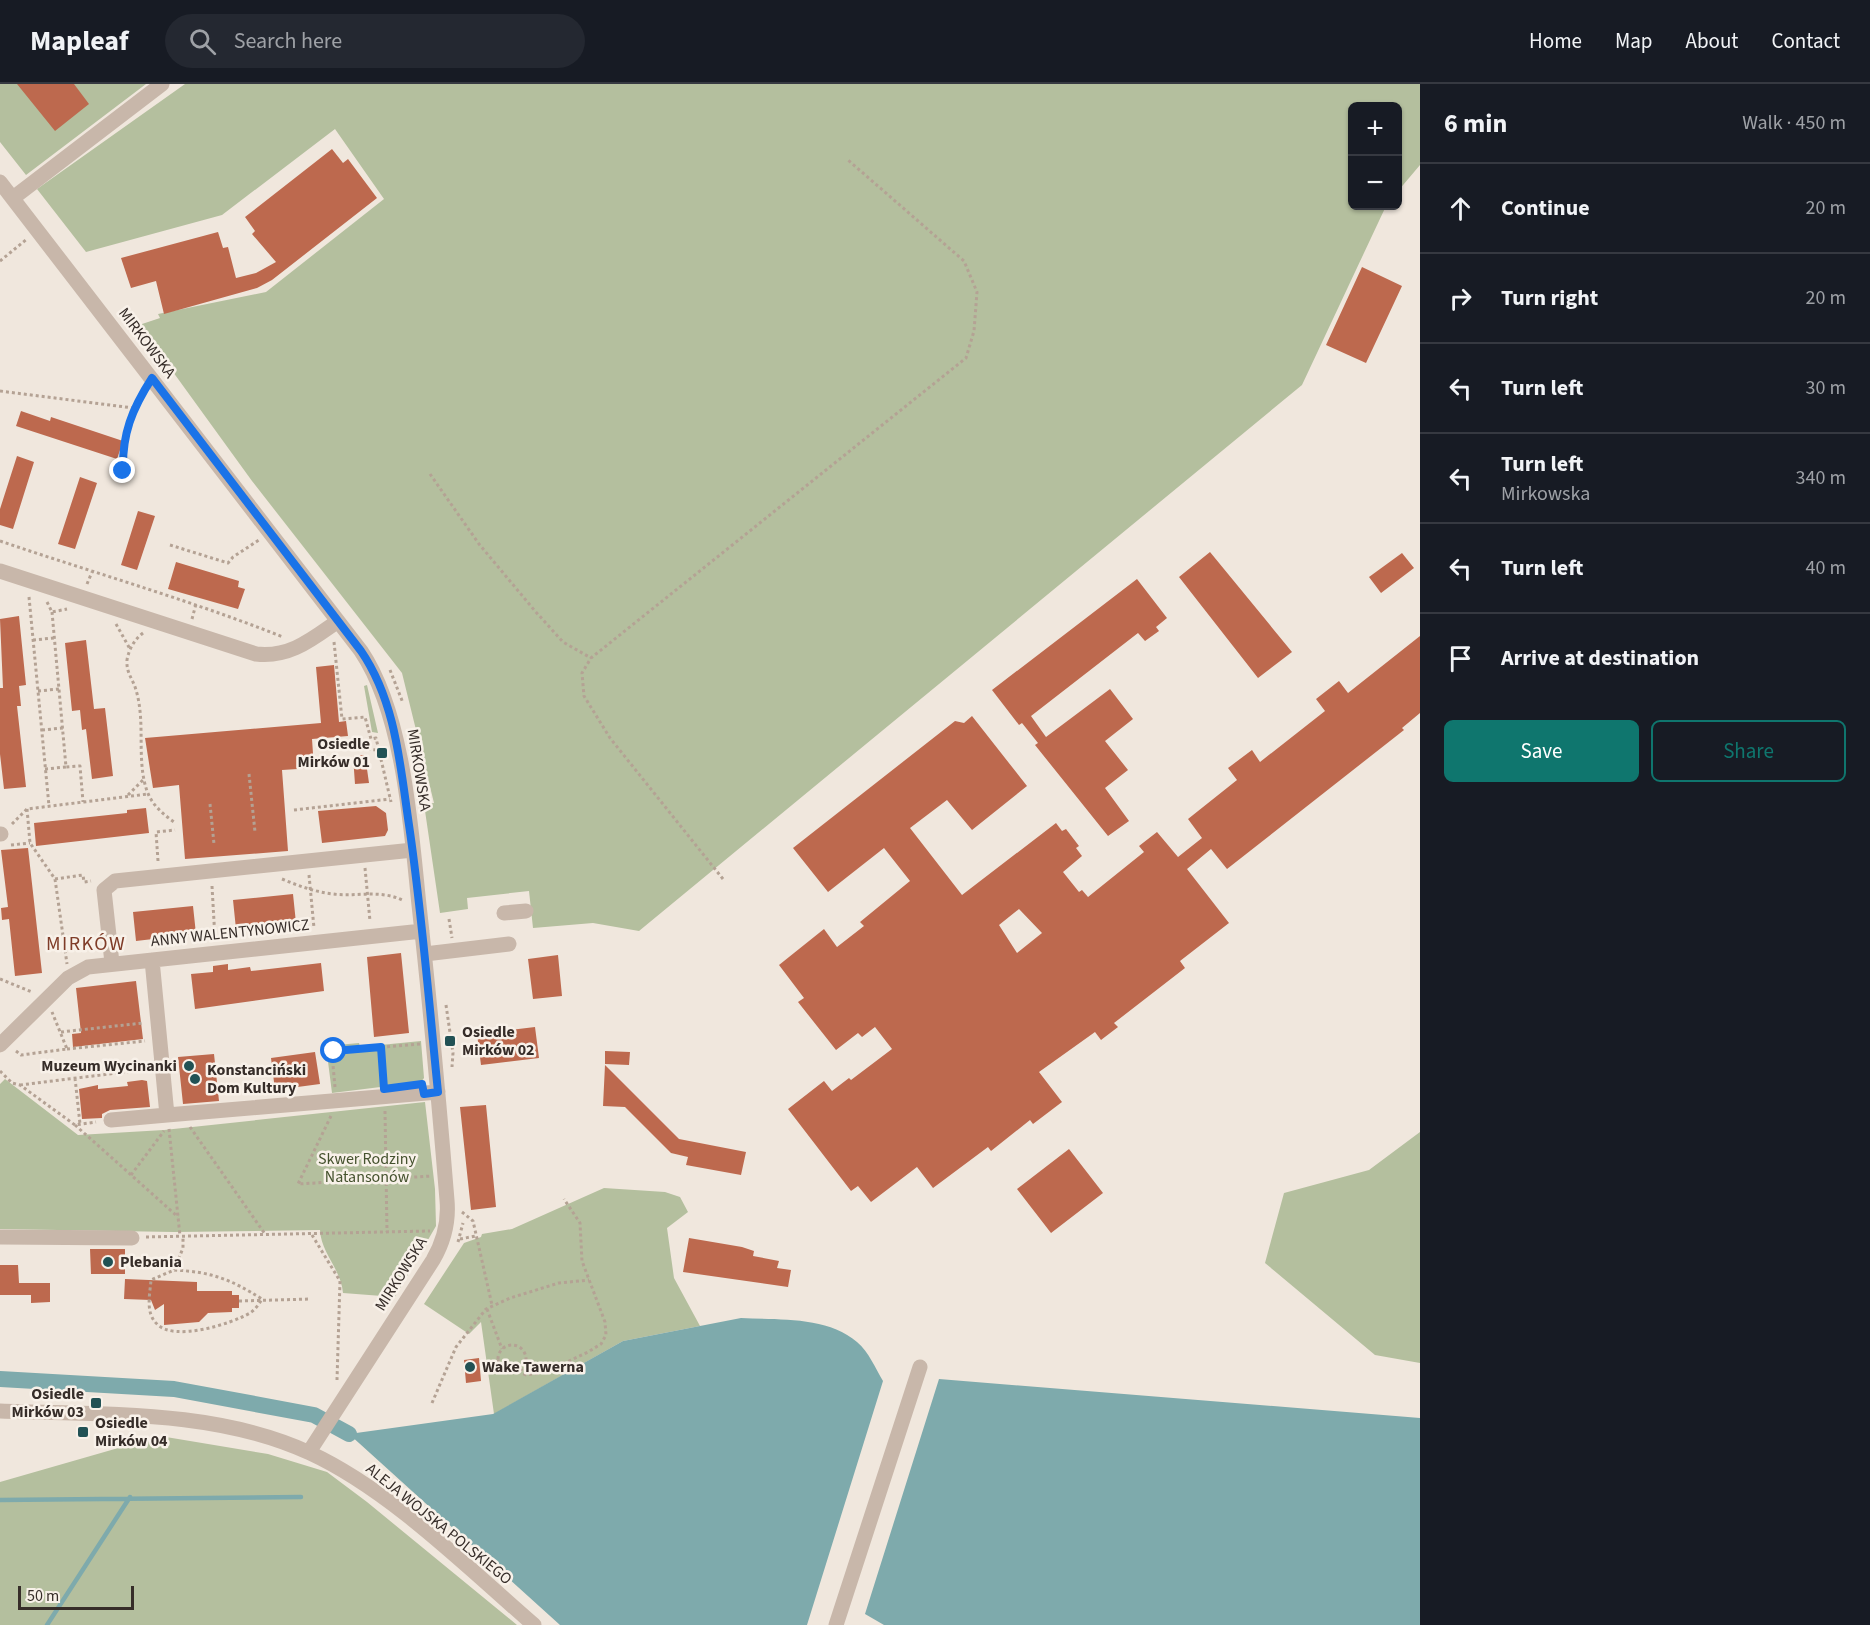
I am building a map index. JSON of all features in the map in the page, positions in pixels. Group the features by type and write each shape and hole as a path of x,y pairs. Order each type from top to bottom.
{"street":[{"path":"13,198 162,84"},
{"name":"MIRKOWSKA","path":"0,182 338,621 369,664 388,706 413,850 422,931 448,1207 446,1229 433,1260 309,1452"},
{"path":"0,571 256,654 272,655 290,652 338,621"},
{"path":"112,963 104,890 112,882 413,850"},
{"path":"504,913 526,911"},
{"name":"ANNY WALENTYNOWICZ","path":"6,1046 68,978 88,967 422,931"},
{"path":"424,954 509,944"},
{"path":"152,960 174,1115"},
{"path":"111,1120 438,1092"},
{"path":"0,1237 132,1238"},
{"path":"836,1625 920,1367"},
{"name":"ALEJA WOJSKA POLSKIEGO","path":"0,1411 178,1419 261,1436 309,1452 352,1477 405,1515 534,1625"}],"path":[{"path":"723,879 610,738 584,696 582,673 591,658 966,358 974,331 977,292 964,261 848,160"},
{"path":"0,261 37,230"},
{"path":"123,471 123,452 133,408 152,378"},
{"path":"0,391 133,408"},
{"path":"430,474 479,543 562,642 591,658"},
{"path":"170,545 228,563 233,557 262,538"},
{"path":"0,541 154,593 206,606 293,641"},
{"path":"29,595 49,806"},
{"path":"51,612 66,767"},
{"path":"111,617 130,649"},
{"path":"149,630 134,640 130,649 128,675 136,690 139,706 144,779 148,794 162,814 174,822"},
{"path":"33,640 54,638"},
{"path":"38,691 59,689"},
{"path":"42,730 63,728"},
{"path":"348,741 351,748 378,750"},
{"path":"45,769 80,766 83,802"},
{"path":"249,774 255,832"},
{"path":"126,796 144,779"},
{"path":"30,843 4,838 27,809 148,794"},
{"path":"294,810 390,799"},
{"path":"210,804 214,844"},
{"path":"27,809 30,843 55,879 68,968"},
{"path":"363,855 371,929"},
{"path":"307,861 315,934"},
{"path":"277,877 310,890 334,894 394,896 407,902"},
{"path":"201,886 221,884"},
{"path":"212,885 216,944"},
{"path":"449,919 452,940"},
{"path":"64,950 103,946"},
{"path":"0,979 39,995"},
{"path":"51,1008 67,1050"},
{"path":"61,1032 152,1022"},
{"path":"6,1046 21,1055 153,1040"},
{"path":"423,1043 334,1051 332,1054 338,1102 298,1184 386,1177 436,1176"},
{"path":"381,1047 387,1232"},
{"path":"0,1071 12,1083 20,1085 150,1069 156,1072"},
{"path":"75,1078 80,1124"},
{"path":"20,1085 75,1125 178,1217"},
{"path":"174,1115 265,1234"},
{"path":"75,1125 111,1120"},
{"path":"131,1175 168,1125 183,1248 174,1270"},
{"path":"486,1309 502,1349 498,1358 500,1366 508,1372 518,1371 526,1375 546,1372 588,1353 602,1341 606,1325 581,1256 580,1223 564,1199"},
{"path":"462,1212 472,1221 492,1305"},
{"path":"132,1238 312,1235 446,1229"},
{"path":"312,1235 340,1281 336,1390"},
{"path":"460,1239 476,1236"},
{"path":"174,1270 195,1271 231,1279 262,1299 252,1312 212,1328 176,1333 157,1325 149,1311 151,1280 174,1270"},
{"path":"432,1403 456,1347 486,1309 559,1283 589,1280"},
{"path":"239,1301 310,1299"},
{"path":"502,1349 514,1345 524,1352 525,1364 518,1371"}],"green space":[{"path":"0,84 146,84 26,175 0,142"},
{"path":"185,84 1420,84 1420,165 1402,186 1402,102 1348,102 1348,210 1384,210 1302,385 639,931 593,923 533,928 529,891 467,898 468,909 440,913 424,804 434,803 402,673 252,481 139,325 160,318 158,314 266,292 384,199 335,129 222,215 86,252 37,189"},
{"path":"367,685 378,733 372,732 364,686"},
{"path":"421,1041 424,1078 421,1082 332,1093 326,1046 359,1043 360,1047"},
{"name":"Skwer Rodziny Natansonów","path":"5,1079 78,1135 164,1130 425,1102 435,1189 436,1226 395,1297 343,1293 339,1276 324,1246 320,1230 174,1232 0,1229 0,1084"},
{"path":"1420,1132 1420,1363 1375,1355 1265,1263 1284,1193 1369,1170"},
{"path":"604,1188 665,1192 680,1197 688,1212 667,1228 674,1278 700,1326 623,1341 494,1414 481,1322 469,1334 424,1304 464,1243 481,1237 482,1234 512,1229"},
{"path":"160,1436 268,1454 327,1472 517,1625 0,1625 0,1482"}],"water":[{"path":"741,1318 802,1321 845,1334 861,1346 883,1381 807,1625 560,1625 349,1434 493,1414 623,1341"},
{"path":"939,1379 1420,1418 1420,1625 884,1625 865,1614"}],"building":[{"path":"17,84 74,84 89,104 55,131"},
{"path":"332,149 343,163 348,159 377,198 272,280 257,288 164,314 156,281 131,288 121,258 218,232 223,248 228,247 236,278 256,273 276,262 252,234 255,231 245,217"},
{"path":"1362,267 1402,286 1366,363 1326,345"},
{"path":"21,411 50,421 51,417 123,441 117,459 16,426"},
{"path":"17,456 34,462 13,529 0,525 0,509"},
{"path":"80,477 97,483 75,549 58,544"},
{"path":"138,511 155,516 137,570 121,565"},
{"path":"1210,552 1292,652 1258,678 1179,577"},
{"path":"1402,553 1414,568 1381,593 1369,577"},
{"path":"176,562 239,581 238,587 245,589 238,609 168,589"},
{"path":"1137,579 1167,618 1156,627 1159,631 1145,641 1138,633 1031,716 1046,737 1110,689 1133,719 1105,741 1128,770 1105,788 1129,821 1108,836 1035,745 1038,743 1022,723 1019,725 992,690"},
{"path":"19,616 26,685 19,686 21,706 17,706 26,787 4,789 0,754 0,688 3,688 0,619"},
{"path":"1420,636 1420,713 1402,728 1404,730 1227,869 1211,849 1187,869 1229,923 1180,961 1185,968 1114,1023 1118,1027 1101,1040 1095,1032 1039,1072 1062,1102 1033,1124 1030,1120 991,1151 988,1147 933,1188 917,1167 871,1202 858,1186 851,1191 788,1109 824,1081 832,1091 849,1078 851,1080 892,1049 875,1027 862,1037 858,1033 836,1050 798,1002 804,998 779,965 824,929 837,947 864,926 860,922 910,881 884,848 828,892 793,848 955,721 964,723 972,716 1027,786 972,830 947,800 910,828 962,895 1056,823 1062,831 1066,829 1079,846 1076,848 1082,856 1063,872 1079,892 1082,890 1088,897 1144,852 1139,846 1157,832 1178,857 1202,838 1188,819 1237,780 1228,768 1252,750 1260,762 1325,711 1316,699 1339,681 1348,693","holes":["1019,909 1042,933 1017,953 999,925"]},
{"path":"86,640 94,709 105,708 113,776 92,779 86,729 82,730 80,710 72,711 65,643"},
{"path":"334,665 339,722 346,721 348,736 312,739 314,768 282,770 288,851 185,859 179,785 153,788 145,738 321,723 316,667"},
{"path":"364,755 371,769 367,769 369,783 355,784 353,756"},
{"path":"376,806 386,813 388,830 385,836 322,843 318,811"},
{"path":"146,808 149,833 36,846 34,823 127,813 127,810"},
{"path":"28,848 42,973 15,976 9,919 2,920 1,908 8,907 1,850"},
{"path":"293,894 296,923 236,929 233,900"},
{"path":"193,906 196,934 136,941 133,912"},
{"path":"401,953 409,1033 374,1037 367,957"},
{"path":"558,955 562,996 533,999 528,959"},
{"path":"321,963 324,991 195,1009 191,974 213,972 213,966 228,964 228,970 250,967 251,971"},
{"path":"136,981 143,1039 73,1047 72,1034 81,1033 76,988"},
{"path":"535,1027 539,1058 481,1065 477,1034"},
{"path":"605,1051 630,1052 629,1065 605,1064"},
{"path":"315,1052 320,1084 275,1090 271,1058"},
{"path":"214,1054 219,1101 183,1104 178,1057"},
{"path":"605,1065 679,1139 746,1152 741,1175 686,1165 688,1157 671,1153 625,1107 603,1106"},
{"path":"147,1081 150,1107 110,1110 102,1114 102,1118 82,1119 79,1089 98,1085 98,1089 128,1086 127,1082"},
{"path":"486,1105 496,1207 471,1210 460,1107"},
{"path":"1069,1149 1103,1193 1051,1233 1017,1189"},
{"path":"689,1238 742,1247 754,1251 753,1256 779,1261 777,1268 791,1270 788,1287 683,1272"},
{"name":"Plebania","path":"90,1249 125,1249 125,1274 91,1274"},
{"path":"0,1265 18,1265 19,1283 50,1283 50,1302 31,1303 31,1295 0,1295"},
{"path":"125,1279 197,1282 197,1291 232,1291 232,1295 239,1295 239,1308 232,1308 232,1312 208,1313 199,1322 164,1325 164,1304 155,1310 151,1300 124,1299"},
{"path":"479,1358 481,1381 466,1383 464,1360"}],"waterway":[{"path":"0,1379 174,1389 314,1415 349,1434"},
{"path":"47,1625 130,1497"},
{"path":"0,1500 301,1497"}],"place":[{"name":"Osiedle Mirków 01","path":"382,753"},
{"name":"Osiedle Mirków 02","path":"450,1041"},
{"name":"Muzeum Wycinanki","path":"189,1066"},
{"name":"Konstanciński Dom Kultury","path":"195,1079"},
{"name":"Plebania","path":"108,1262"},
{"name":"Wake Tawerna","path":"470,1367"},
{"name":"Osiedle Mirków 03","path":"96,1403"},
{"name":"Osiedle Mirków 04","path":"83,1432"}],"district":[{"name":"MIRKÓW","path":"86,944"}],"route":[{"path":"123,471 123,452 133,408 152,378 361,651 384,692 393,721 413,850 438,1092 424,1094 422,1084 384,1089 381,1047 334,1051"}]}
